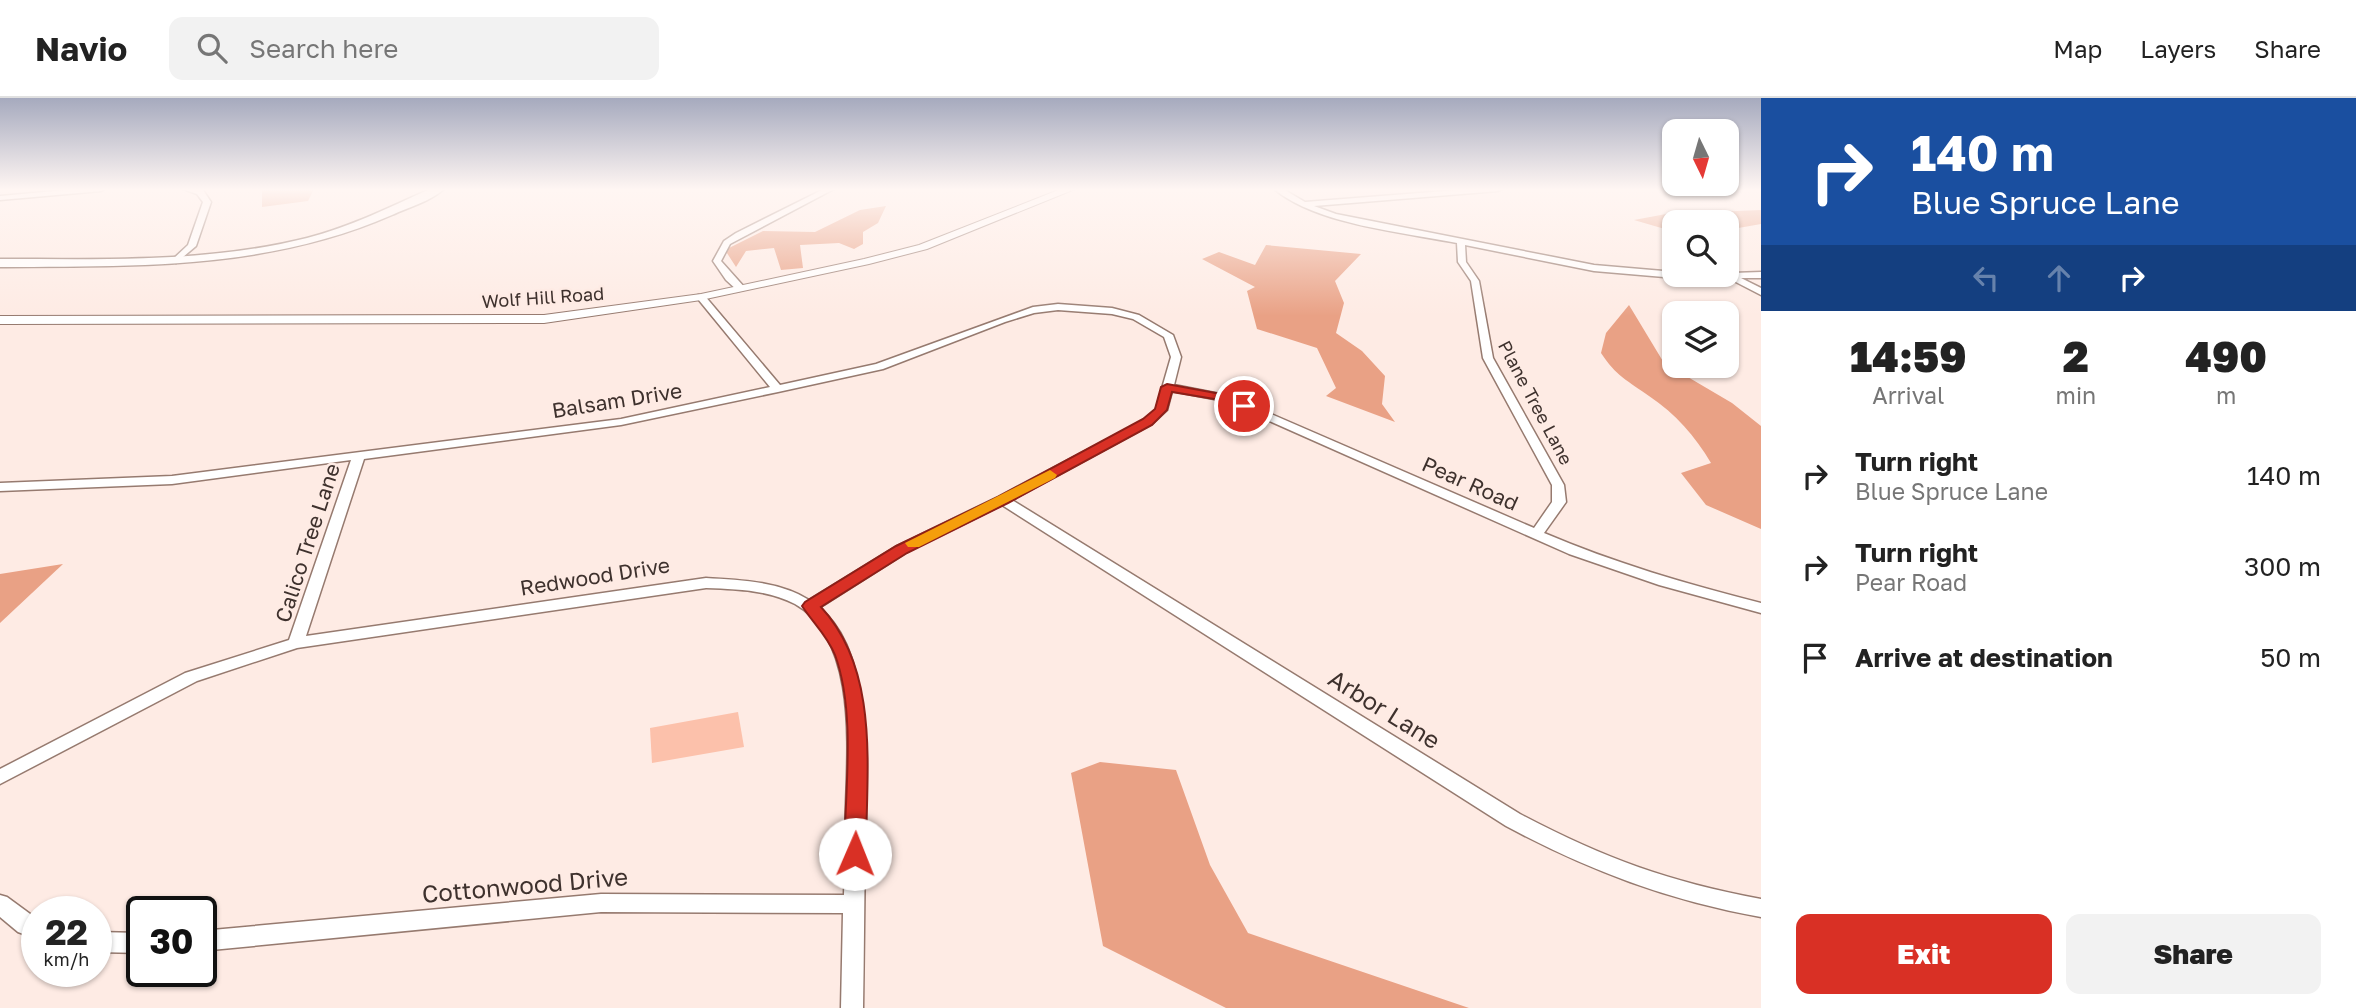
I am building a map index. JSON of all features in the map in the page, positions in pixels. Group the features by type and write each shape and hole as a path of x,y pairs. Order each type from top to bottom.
{"main road":[{"path":"0,263 176,260 223,256 308,241 339,231"}],"street":[{"path":"176,260 192,246 197,231"},
{"path":"741,289 729,278 718,261 727,243 749,231"},
{"name":"Wolf Hill Road","path":"0,320 123,318 332,322 544,319 701,298 923,247 960,231"},
{"path":"1404,231 1613,270 1662,273"},
{"name":"Plane Tree Lane","path":"1461,243 1462,262 1475,281 1488,358 1558,485 1559,502 1536,535"},
{"path":"1739,277 1761,275"},
{"path":"1739,281 1761,292"},
{"path":"701,298 778,389"},
{"name":"Balsam Drive","path":"0,487 172,480 621,422 879,367 1032,310 1058,307 1112,310 1154,325 1168,335 1174,345 1176,358 1161,410 1148,422 1003,500 902,549 811,606"},
{"name":"Pear Road","path":"1167,387 1216,396 1244,406 1536,535 1619,568 1761,608"},
{"name":"Calico Tree Lane","path":"296,643 359,456"},
{"name":"Arbor Lane","path":"1003,500 1513,820 1571,852 1644,881 1702,898 1761,908"},
{"name":"Redwood Drive","path":"0,776 191,677 296,643 706,583 751,584 784,592 811,606 829,626 844,656 852,691 856,729 852,1008"},
{"name":"Cottonwood Drive","path":"217,939 601,903 854,904"},
{"path":"0,904 21,922"}],"shaded area":[{"path":"762,231 864,231 863,244 854,249 839,243 800,245 803,268 781,270 774,248 746,251 736,267 725,250"},
{"path":"1266,245 1361,254 1335,281 1344,303 1336,333 1362,351 1385,376 1382,404 1395,422 1326,396 1336,388 1317,348 1257,329 1247,291 1255,287 1202,259 1219,252 1255,265"},
{"path":"1629,305 1662,360 1662,378 1690,378 1732,403 1761,426 1761,529 1706,505 1681,473 1711,463 1676,418 1617,373 1607,361 1601,353 1606,333"},
{"path":"63,564 0,623 0,574"},
{"path":"738,712 744,747 652,763 650,728"},
{"path":"1100,762 1176,770 1210,865 1248,933 1469,1008 1226,1008 1103,946 1071,773"}],"slow traffic":[{"path":"913,543 1050,475"}],"route":[{"path":"855,854 856,729 852,691 844,656 829,626 811,606 902,549 1003,500 1148,422 1161,410 1167,387 1216,396 1244,406"}]}
